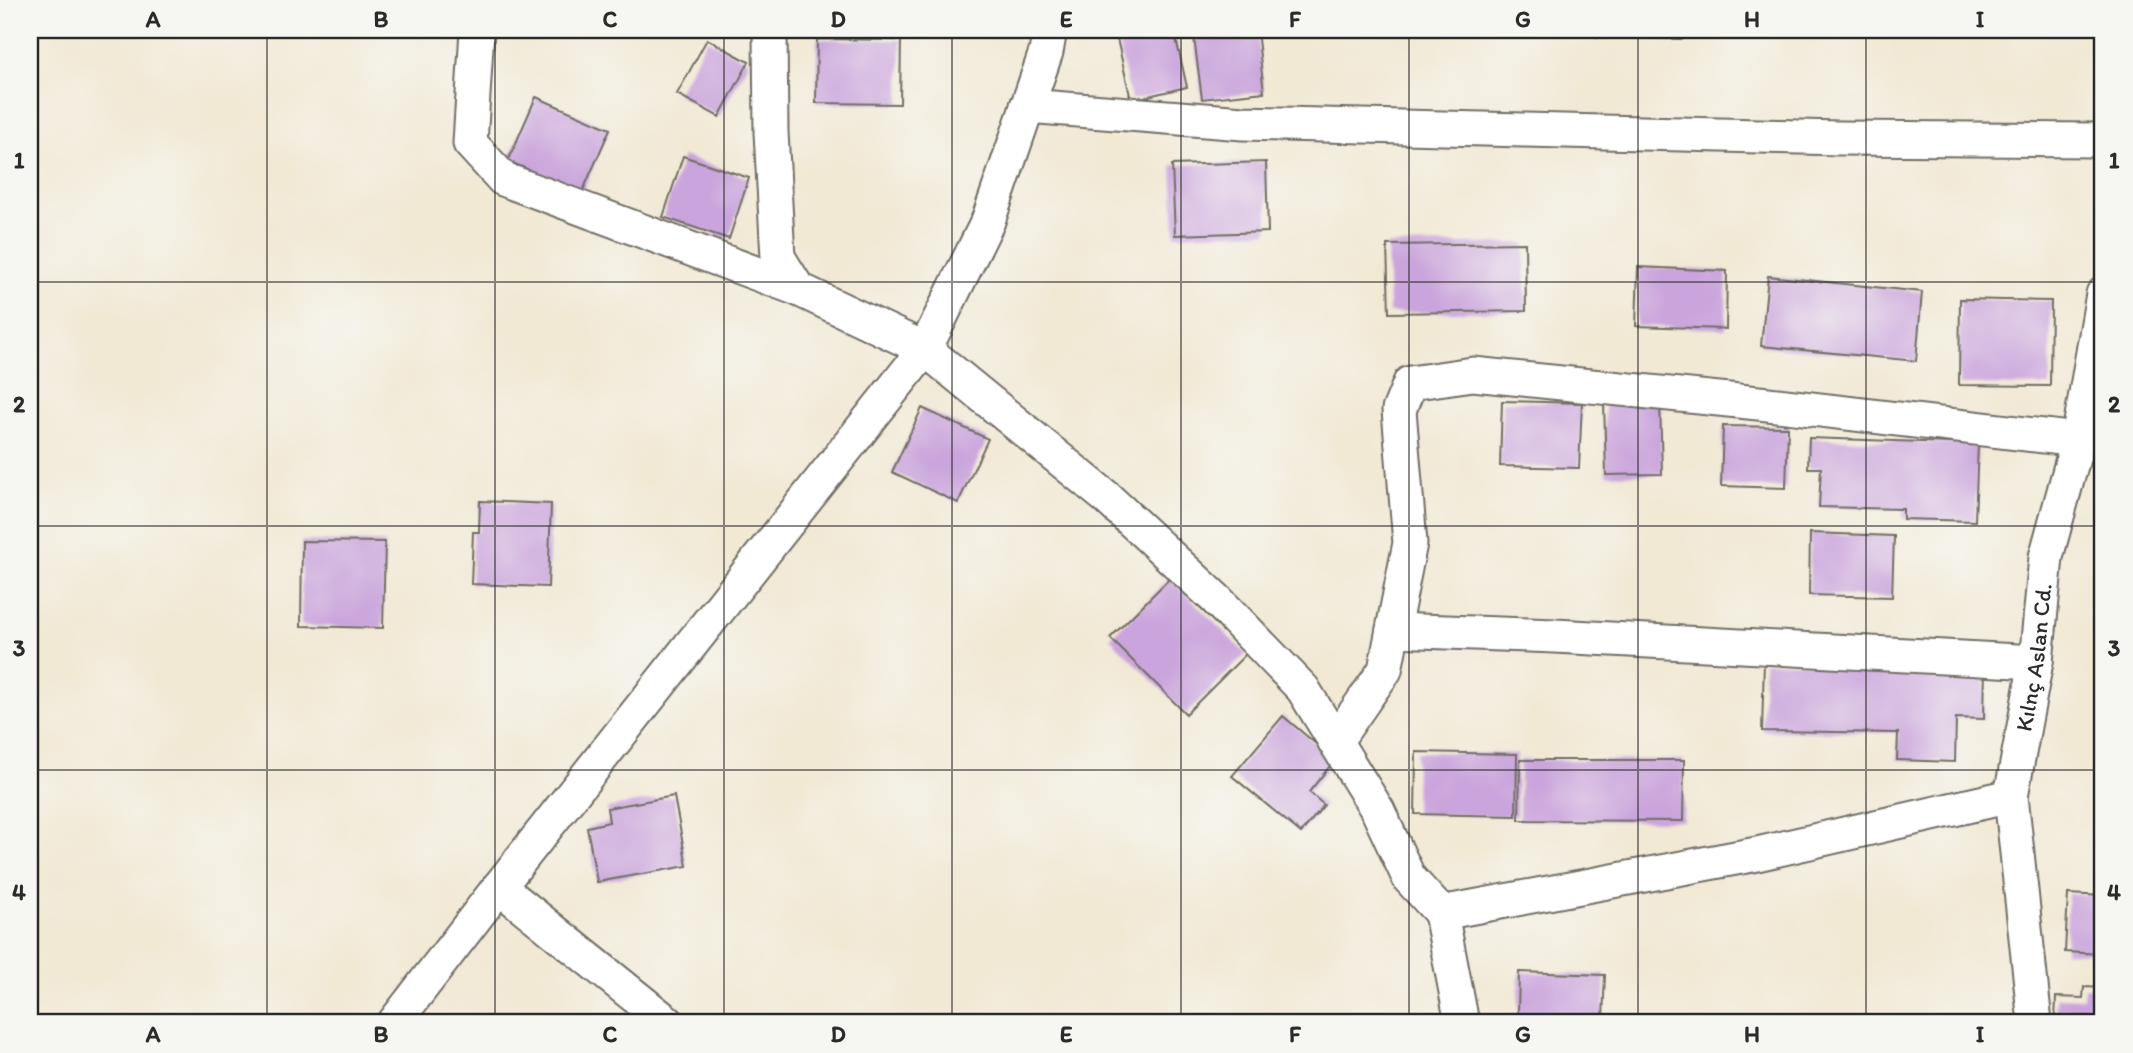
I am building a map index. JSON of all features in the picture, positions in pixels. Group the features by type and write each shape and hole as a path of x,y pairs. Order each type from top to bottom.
{"street":[{"path":"477,30 470,143 503,179 798,289 925,349 1106,497 1216,599 1303,690 1378,811 1409,878 1441,913 1462,1023"},
{"path":"769,30 778,257 798,289"},
{"path":"394,1023 925,349 988,221 1046,52 1049,30"},
{"path":"1027,106 1242,122 1840,138 2103,140"},
{"name":"Kılnç Aslan Cd.","path":"2035,1023 2011,796 2036,662 2046,557 2078,440 2103,294"},
{"path":"1335,742 1385,670 1410,543 1399,411 1410,383 1473,374 1768,404 2078,440"},
{"path":"1393,630 2036,662"},
{"path":"1441,913 1757,854 2011,796"},
{"path":"499,887 668,1023"}],"building":[{"path":"1115,30 1174,30 1187,87 1131,100"},
{"path":"1193,30 1257,30 1264,92 1202,99"},
{"path":"1596,30 1683,30 1683,39 1596,37"},
{"path":"707,39 749,62 719,117 677,94"},
{"path":"817,39 901,40 900,104 816,103"},
{"path":"536,97 610,129 582,193 508,161"},
{"path":"683,156 749,178 729,239 663,217"},
{"path":"1266,162 1268,232 1175,235 1172,165"},
{"path":"1525,243 1526,311 1389,313 1387,245"},
{"path":"1638,267 1727,271 1726,329 1636,326"},
{"path":"1768,276 1922,292 1916,361 1761,346"},
{"path":"1960,299 2051,301 2050,386 1959,385"},
{"path":"1502,401 1582,403 1579,468 1500,466"},
{"path":"1660,401 1662,474 1606,475 1604,402"},
{"path":"922,408 988,439 958,503 892,472"},
{"path":"1723,426 1788,427 1786,488 1721,486"},
{"path":"1809,438 1978,444 1975,521 1903,519 1903,509 1819,507 1821,468 1808,468"},
{"path":"480,501 551,504 548,587 471,584 473,532 479,532"},
{"path":"1810,533 1894,536 1892,597 1809,595"},
{"path":"302,541 385,542 383,628 301,626"},
{"path":"1170,578 1246,654 1186,714 1110,638"},
{"path":"1764,662 1985,667 1984,719 1956,718 1955,762 1897,760 1898,733 1762,731"},
{"path":"1283,716 1335,760 1309,792 1324,805 1301,833 1232,776"},
{"path":"1416,752 1517,754 1516,816 1415,814"},
{"path":"1520,760 1684,760 1683,821 1519,820"},
{"path":"674,796 687,866 597,882 587,827 609,822 607,808"},
{"path":"2068,894 2103,896 2103,954 2065,952"},
{"path":"1519,972 1605,975 1603,1018 1518,1015"},
{"path":"2084,987 2103,988 2103,1023 2055,1023 2056,997 2083,998"}]}
